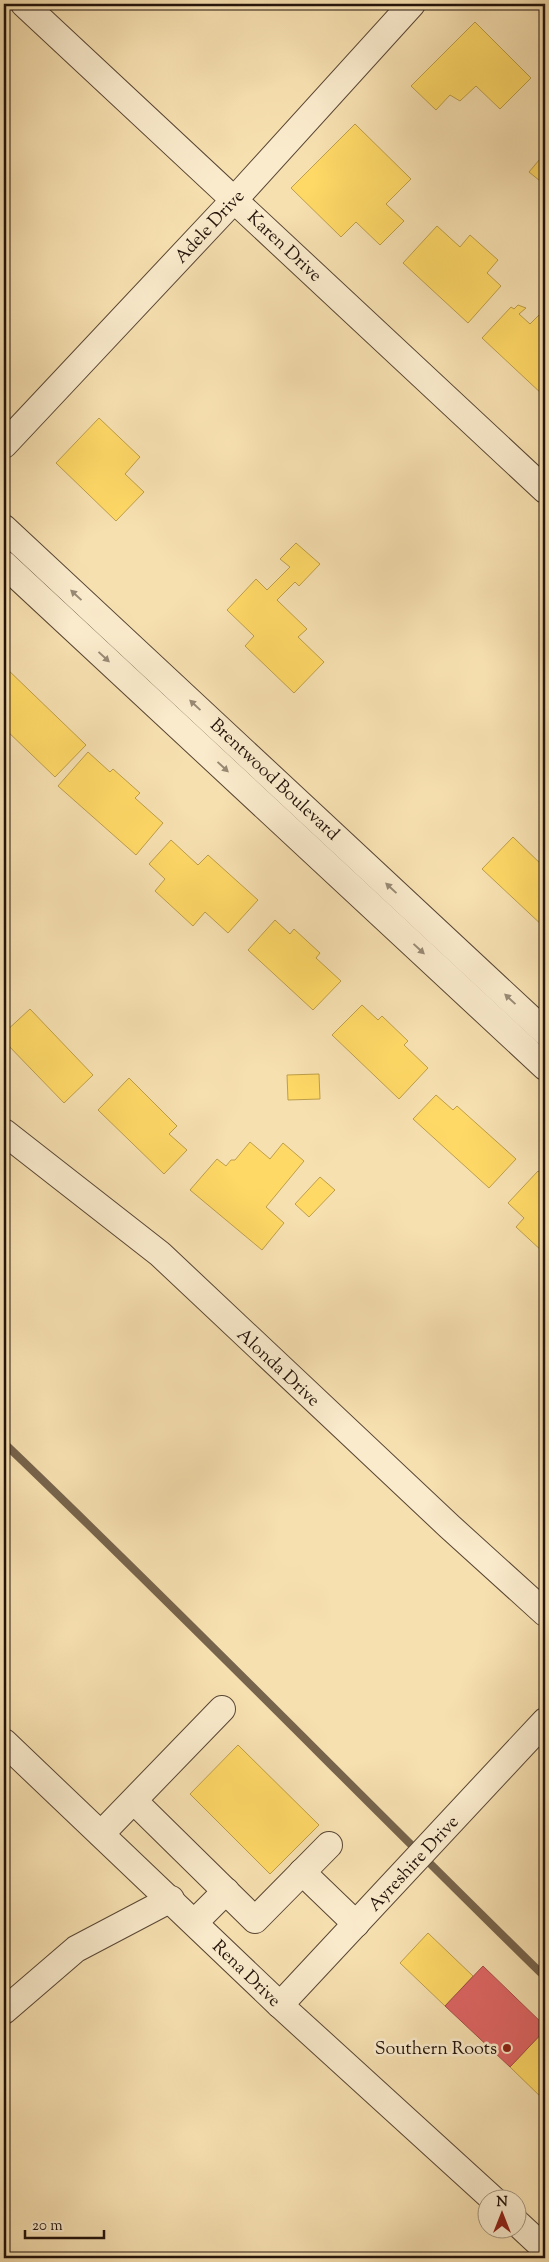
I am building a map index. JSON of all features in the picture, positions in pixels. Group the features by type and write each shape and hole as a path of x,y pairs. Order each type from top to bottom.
{"street":[{"name":"Karen Drive","path":"24,4 545,490"},
{"name":"Adele Drive","path":"4,446 235,199 412,4"},
{"name":"Brentwood Boulevard","path":"4,528 545,1032"},
{"name":"Brentwood Boulevard","path":"4,564 545,1067"},
{"name":"Alonda Drive","path":"4,1132 160,1254 449,1526 545,1613"},
{"path":"101,1834 222,1709"},
{"name":"Ayreshire Drive","path":"280,2005 545,1721"},
{"name":"Rena Drive","path":"4,1742 171,1898 280,2005 483,2190"},
{"path":"134,1801 255,1920 329,1845"},
{"path":"302,1872 356,1924"},
{"path":"195,1922 226,1891"},
{"path":"4,2011 57,1963 76,1949 171,1898"},
{"path":"526,2231 545,2249"}],"building: Homes":[{"path":"475,22 531,78 500,109 476,86 460,101 450,95 436,110 411,86"},
{"path":"355,124 411,179 386,204 404,221 380,245 356,222 341,237 291,188"},
{"path":"545,153 545,185 529,172"},
{"path":"437,226 460,247 470,235 498,260 487,273 501,286 468,323 403,263"},
{"path":"518,305 526,308 519,314 530,324 545,309 545,393 543,395 482,338 511,307 514,309"},
{"path":"99,418 140,457 125,474 144,492 116,521 56,463"},
{"path":"296,543 320,564 299,586 295,582 277,600 307,629 298,637 324,662 294,693 245,646 254,636 227,610 256,579 267,590 290,567 280,559"},
{"path":"4,666 86,745 55,777 4,728"},
{"path":"88,752 110,772 113,769 140,793 135,798 163,823 136,855 58,786"},
{"path":"513,837 545,868 545,928 482,869"},
{"path":"171,840 198,865 208,855 258,900 228,933 205,912 193,926 155,891 165,879 149,864"},
{"path":"275,920 290,934 294,929 320,953 316,958 341,981 313,1010 248,950"},
{"path":"362,1005 378,1020 382,1016 408,1041 404,1045 428,1068 399,1099 332,1035"},
{"path":"30,1009 93,1075 64,1103 4,1041 4,1033"},
{"path":"319,1074 320,1099 288,1100 287,1075"},
{"path":"129,1078 177,1126 169,1134 187,1150 164,1174 98,1110"},
{"path":"436,1095 453,1110 457,1106 516,1159 489,1188 413,1119"},
{"path":"250,1142 270,1159 283,1143 304,1161 266,1207 284,1223 262,1250 190,1190 217,1159 226,1166 231,1160 235,1160"},
{"path":"538,1171 545,1177 545,1249 543,1252 516,1227 524,1218 508,1203"},
{"path":"320,1177 335,1190 309,1217 295,1204"},
{"path":"238,1745 319,1825 270,1874 190,1794"},
{"path":"428,1933 473,1976 445,2006 400,1963"},
{"path":"545,2030 545,2101 510,2067"}],"building: Shops":[{"path":"483,1966 545,2026 545,2030 510,2067 445,2006"}],"waterway":[{"path":"4,1443 140,1575 545,1977"}],"place":[{"name":"Southern Roots","path":"507,2048"}]}
